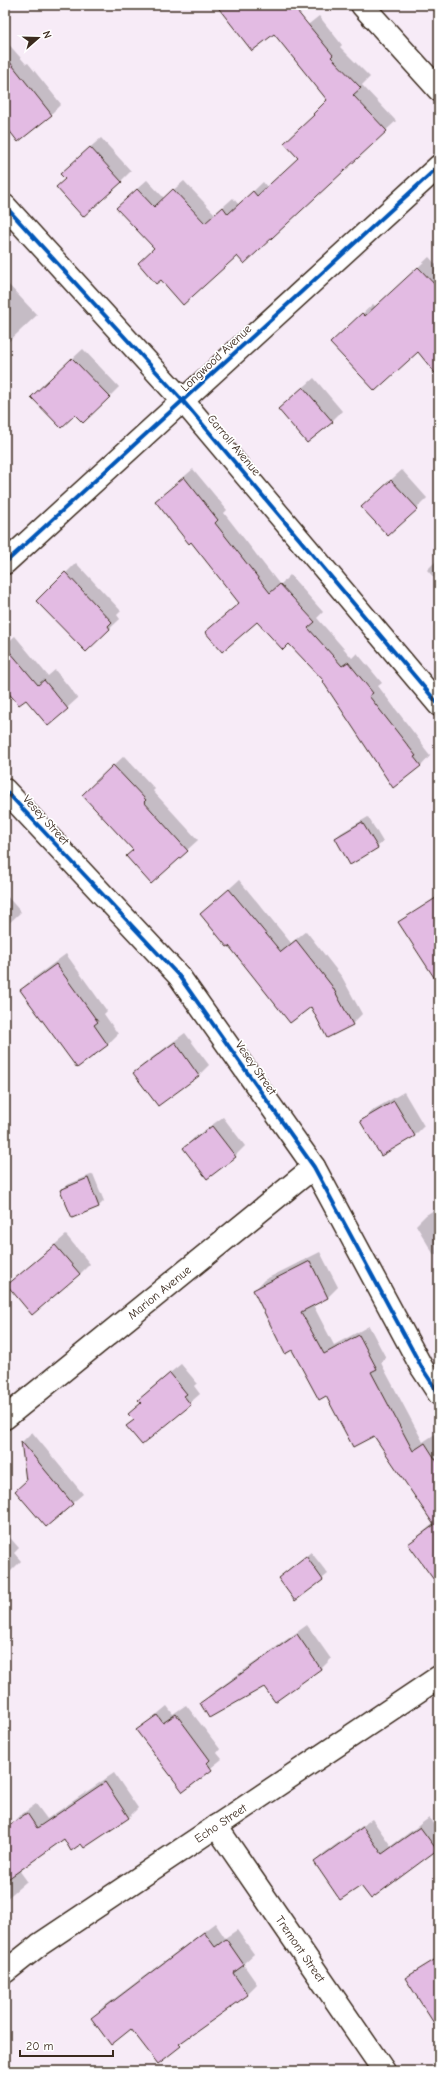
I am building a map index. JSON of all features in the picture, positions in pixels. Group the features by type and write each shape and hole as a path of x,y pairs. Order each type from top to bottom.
{"street":[{"path":"362,5 439,90"},
{"name":"Longwood Avenue","path":"5,563 439,166"},
{"name":"Carroll Avenue","path":"5,206 183,401 439,705"},
{"name":"Vesey Street","path":"5,790 179,976 314,1167 418,1361 439,1394"},
{"name":"Marion Avenue","path":"5,1418 314,1167"},
{"name":"Echo Street","path":"5,1972 39,1945 439,1677"},
{"name":"Tremont Street","path":"216,1826 384,2071"}],"building":[{"path":"216,5 292,5 333,55 331,57 361,88 353,95 387,131 244,264 237,256 183,305 161,280 156,284 138,263 154,248 116,208 137,189 154,207 173,189 205,223 223,207 228,214 253,191 257,196 298,158 284,143 314,115 313,114 327,100 274,34 252,51"},
{"path":"5,56 52,115 18,142 5,125"},
{"path":"90,147 122,182 83,217 56,187 65,179 60,174"},
{"path":"418,267 439,289 439,378 418,352 375,391 330,343 362,313 365,316"},
{"path":"72,358 110,397 83,423 75,415 61,428 31,397"},
{"path":"303,387 333,422 307,443 278,409"},
{"path":"184,477 218,520 215,523 270,593 280,584 315,622 308,628 342,666 348,662 373,693 369,696 416,756 414,757 421,766 393,788 323,682 324,681 289,644 283,650 257,622 222,652 205,632 239,603 191,542 189,544 155,501"},
{"path":"391,480 418,509 388,536 361,507"},
{"path":"65,572 112,622 108,626 110,629 86,652 36,601"},
{"path":"5,646 38,685 44,680 68,709 48,726 26,700 19,705 5,689"},
{"path":"113,765 146,800 144,802 188,851 151,884 126,856 133,850 82,795"},
{"path":"362,822 378,848 350,865 335,838"},
{"path":"229,889 281,952 296,940 332,986 353,1025 327,1038 311,1007 290,1023 229,946 227,947 200,914"},
{"path":"439,896 439,985 398,922"},
{"path":"56,964 98,1022 94,1025 108,1045 77,1068 20,990"},
{"path":"175,1042 199,1076 158,1106 133,1073"},
{"path":"394,1101 415,1136 381,1156 360,1121"},
{"path":"212,1126 236,1157 207,1179 183,1148"},
{"path":"88,1178 99,1207 72,1218 60,1190"},
{"path":"55,1245 80,1274 32,1315 7,1285"},
{"path":"310,1261 328,1298 301,1312 324,1354 359,1335 377,1369 371,1372 413,1451 425,1443 439,1465 439,1587 408,1544 434,1525 374,1436 353,1447 326,1396 319,1400 292,1350 285,1354 253,1290"},
{"path":"170,1373 187,1394 184,1396 191,1405 142,1445 126,1426 134,1420 128,1414 141,1403 138,1400"},
{"path":"21,1441 73,1504 46,1527 15,1491 26,1481"},
{"path":"306,1556 323,1580 295,1601 278,1578"},
{"path":"297,1634 321,1669 275,1702 264,1687 209,1718 200,1703"},
{"path":"176,1714 210,1760 207,1763 212,1770 183,1792 136,1730 157,1715 163,1723"},
{"path":"105,1782 129,1818 84,1848 81,1844 71,1851 64,1839 5,1881 5,1828 27,1813 37,1828"},
{"path":"363,1827 382,1854 420,1827 437,1850 371,1899 361,1886 340,1900 314,1862"},
{"path":"204,1932 215,1947 226,1939 244,1965 233,1973 248,1995 179,2044 181,2046 158,2064 131,2029 111,2045 91,2018"},
{"path":"439,1957 439,2031 405,1978"}],"cycle path":[{"path":"5,563 439,166"},
{"path":"5,206 183,401 439,705"},
{"path":"5,790 179,976 314,1167 422,1368 439,1394"}]}
